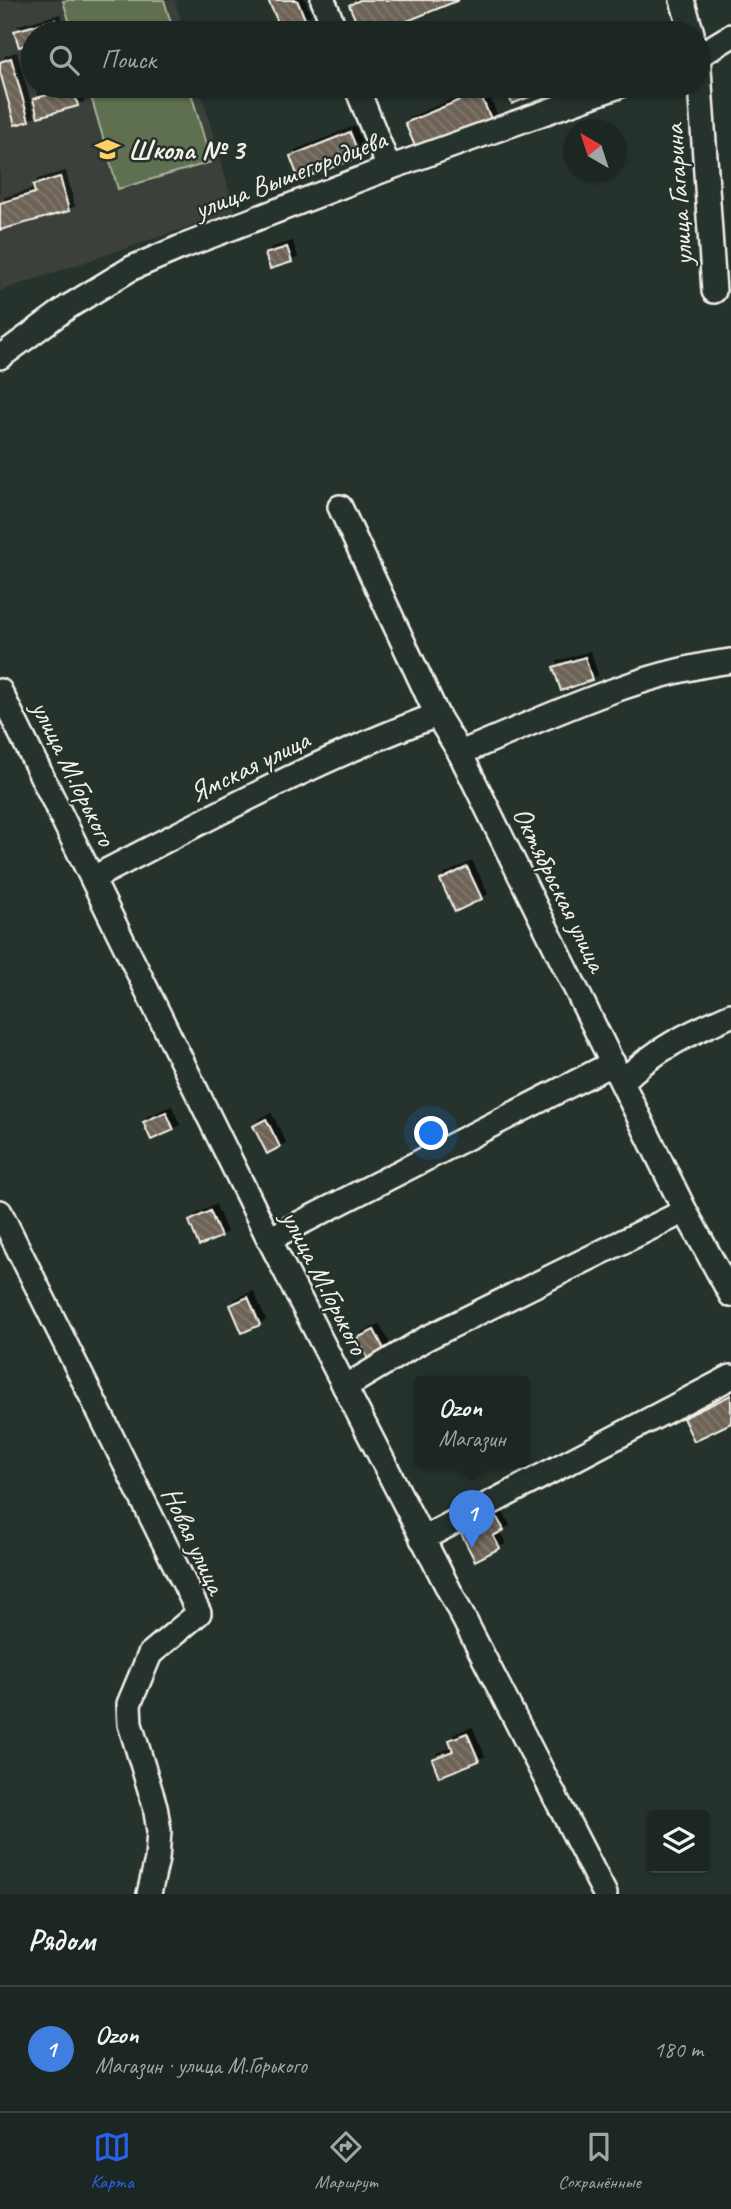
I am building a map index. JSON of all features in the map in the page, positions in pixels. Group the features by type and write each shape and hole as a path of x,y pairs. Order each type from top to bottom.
{"street":[{"path":"323,0 331,21"},
{"path":"682,0 688,21"},
{"path":"710,48 731,36"},
{"path":"361,98 389,168"},
{"name":"улица Вышегородцева","path":"0,357 68,307 132,268 179,247 585,98"},
{"name":"улица Гагарина","path":"701,98 714,291"},
{"name":"Октябрьская улица","path":"340,507 436,715 460,753 685,1211 731,1295"},
{"path":"460,753 597,697 674,670 731,661"},
{"name":"улица М.Горького","path":"0,691 269,1239 605,1894"},
{"name":"Ямская улица","path":"93,878 300,772 436,715"},
{"path":"269,1239 640,1063 668,1044 731,1015"},
{"path":"345,1387 425,1339 685,1211"},
{"name":"Новая улица","path":"0,1212 200,1613 150,1654 129,1704 130,1724 155,1805 159,1831 157,1859 149,1894"},
{"path":"422,1539 731,1377"}],"shaded area":[{"name":"Школа № 3","path":"0,0 175,0 181,21 21,21 21,98 202,98 235,211 0,291"}],"green space":[{"path":"164,0 170,21 69,21 63,1"},
{"path":"91,98 192,98 211,162 118,189"}],"building":[{"path":"268,0 297,0 305,19 277,21"},
{"path":"360,0 459,0 407,21 356,21 349,5"},
{"path":"21,29 21,46 19,47 14,31"},
{"path":"11,58 29,121 15,125 0,72 0,62"},
{"path":"76,98 78,106 38,117 33,99"},
{"path":"465,98 482,98 491,119 417,151 405,123"},
{"path":"510,98 527,98 512,104"},
{"path":"350,132 360,157 299,180 290,156"},
{"path":"60,177 69,211 0,230 0,203 35,193 33,185"},
{"path":"287,247 292,262 270,269 265,254"},
{"path":"585,657 592,680 561,691 553,667"},
{"path":"467,867 482,899 455,912 440,880"},
{"path":"166,1112 174,1130 151,1140 143,1122"},
{"path":"266,1119 280,1147 267,1154 253,1126"},
{"path":"210,1211 221,1237 199,1246 189,1221"},
{"path":"248,1297 260,1325 242,1333 230,1305"},
{"path":"374,1330 385,1351 368,1359 357,1338"},
{"path":"731,1395 731,1423 694,1441 683,1418"},
{"path":"480,1513 485,1522 496,1516 504,1530 493,1536 500,1548 475,1561 457,1526"},
{"path":"467,1733 479,1761 439,1777 432,1759 453,1751 449,1740"}],"place":[{"name":"Школа № 3","path":"108,149"},
{"name":"Ozon","path":"472,1548"}]}
